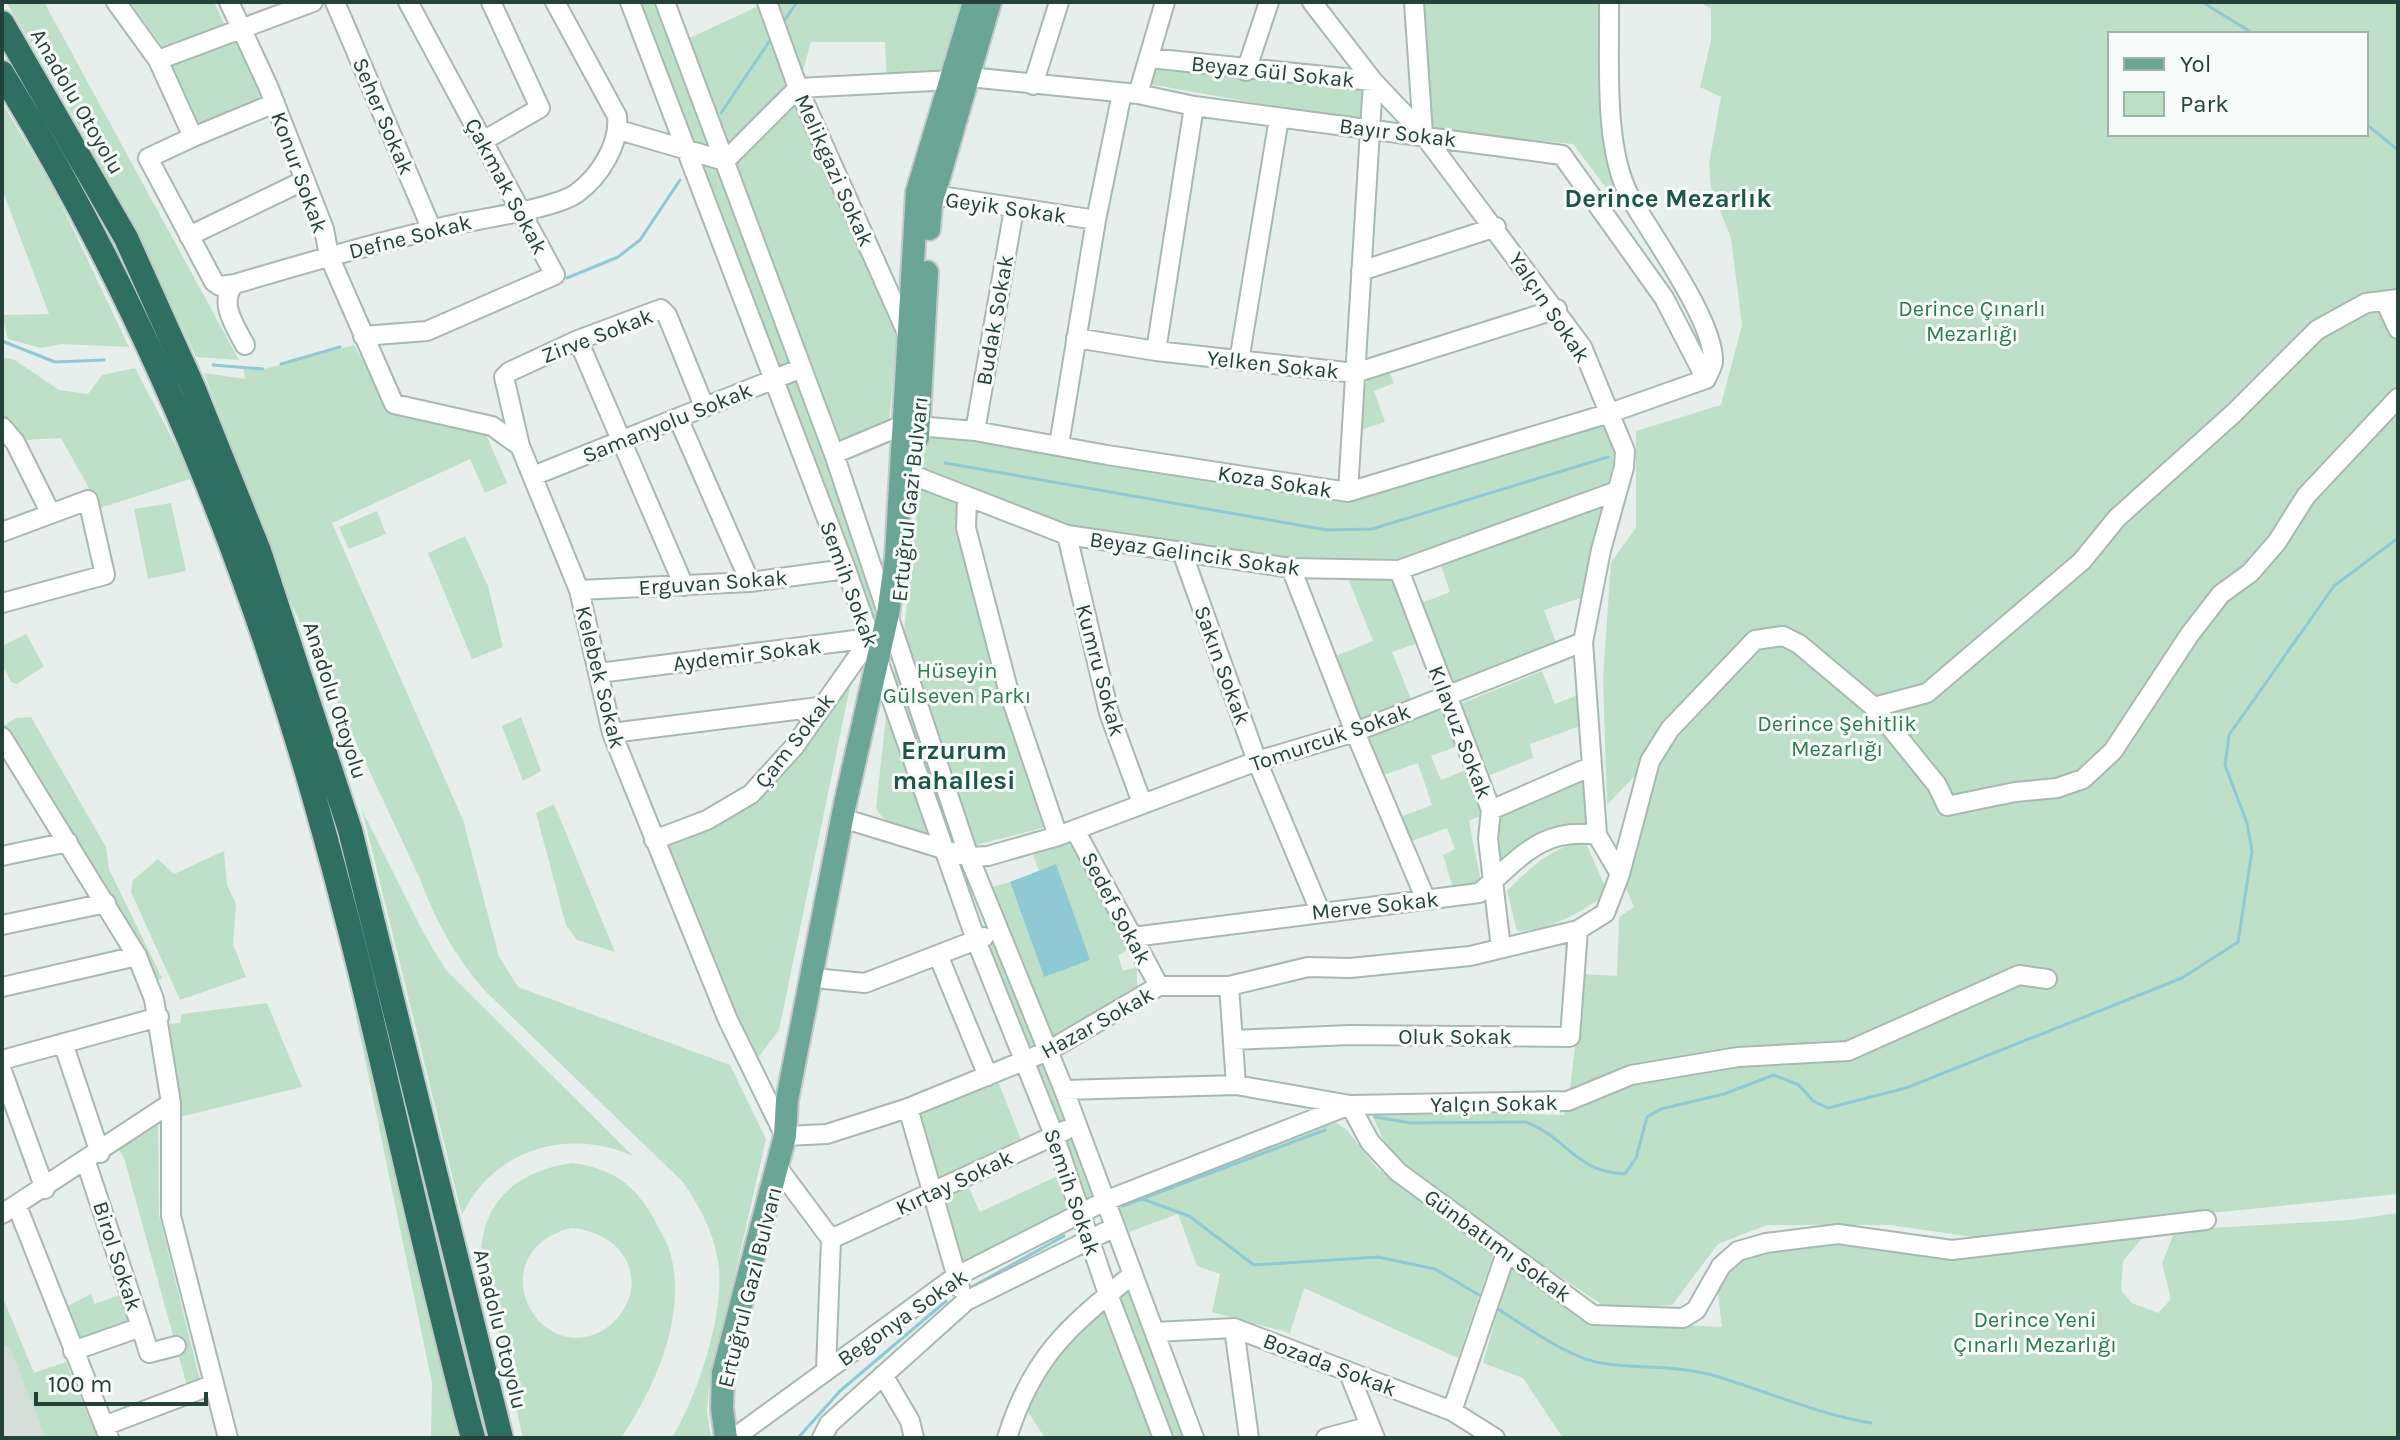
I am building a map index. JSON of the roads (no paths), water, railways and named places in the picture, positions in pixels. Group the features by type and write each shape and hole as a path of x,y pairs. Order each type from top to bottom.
{"highway":[{"name":"Anadolu Otoyolu","path":"2,23 126,238 178,351 259,551 350,830 501,1438"},
{"path":"2,73 102,249 141,330 201,471 263,639 325,837 473,1438"}],"main road":[{"name":"Ertuğrul Gazi Bulvarı","path":"961,78 974,2"},
{"name":"Ertuğrul Gazi Bulvarı","path":"785,1136 798,1107 852,821 886,682 883,636 908,553 915,476 908,335 925,194 961,78 990,2"},
{"name":"Ertuğrul Gazi Bulvarı","path":"726,1438 722,1408 723,1373 785,1136 787,1100 838,835 883,636 896,557 911,426 925,194"}],"street":[{"path":"116,2 158,60 193,137"},
{"name":"Konur Sokak","path":"229,2 275,103 324,229 329,256 364,340"},
{"path":"158,60 313,2"},
{"name":"Seher Sokak","path":"335,2 432,230"},
{"name":"Çakmak Sokak","path":"364,340 427,331 555,275 408,2"},
{"path":"483,141 540,108 491,2"},
{"path":"555,2 617,116 619,130 725,161 798,88"},
{"name":"Semih Sokak","path":"630,2 846,569 883,636 886,682 976,940 1054,1135 1097,1220 1133,1274 1194,1438"},
{"name":"Semih Sokak","path":"665,2 834,454 883,636 1077,1125 1097,1220 1108,1294 1163,1438"},
{"name":"Melikgazi Sokak","path":"767,2 798,88 908,335"},
{"path":"1033,85 1059,2"},
{"path":"1059,445 1096,220 1130,94 1149,58 1165,2"},
{"path":"1246,71 1269,2"},
{"path":"1312,2 1373,81 1348,492"},
{"path":"1414,2 1423,134"},
{"path":"1609,2 1616,154 1628,193 1674,265 1711,346 1713,364 1706,379"},
{"name":"Beyaz Gül Sokak","path":"1149,58 1246,71 1373,81 1423,134"},
{"name":"Bayır Sokak","path":"798,88 961,78 1130,94 1194,106 1423,134 1562,155 1664,298 1706,379"},
{"path":"235,284 220,286 214,282 148,158 275,103"},
{"path":"1156,351 1194,106"},
{"path":"1239,361 1279,118"},
{"name":"Defne Sokak","path":"235,284 329,256 555,203 577,193 611,153 619,130"},
{"name":"Yalçın Sokak","path":"1423,134 1496,227 1582,347 1625,451 1583,642 1597,835 1620,874"},
{"path":"189,236 305,180"},
{"name":"Geyik Sokak","path":"925,194 1096,220"},
{"name":"Budak Sokak","path":"975,431 1014,209"},
{"path":"1361,271 1496,227"},
{"path":"235,284 229,290 227,303 245,345"},
{"path":"1874,707 1927,693 2082,561 2117,518 2234,413 2317,330 2366,303 2392,300 2398,329"},
{"name":"Zirve Sokak","path":"520,446 504,377 509,372 578,340 661,309 667,315 704,406"},
{"name":"Yelken Sokak","path":"1076,338 1156,351 1355,373 1557,309"},
{"path":"364,340 394,404 492,426 520,446"},
{"path":"578,340 684,586"},
{"name":"Samanyolu Sokak","path":"533,476 802,368"},
{"name":"Koza Sokak","path":"911,426 975,431 1348,492 1610,413 1706,379"},
{"path":"1620,874 1650,761 1670,729 1755,640 1783,636 1799,644 1874,707 1937,785 1947,806 2015,792 2057,788 2083,779 2113,751 2190,634 2221,594 2250,573 2277,542 2306,496 2398,398"},
{"path":"678,418 750,582"},
{"path":"834,454 911,426"},
{"path":"2,427 15,442 50,512"},
{"name":"Kelebek Sokak","path":"520,446 579,590 612,733 728,1020 785,1136"},
{"name":"Beyaz Gelincik Sokak","path":"915,476 1067,535 1291,568 1399,570 1617,491"},
{"name":"Sedef Sokak","path":"967,498 966,528 1008,689 1067,833 1133,937 1159,986"},
{"path":"2,603 105,575 88,500 3,528"},
{"name":"Kumru Sokak","path":"1067,535 1109,713 1142,803"},
{"name":"Sakın Sokak","path":"1182,552 1257,761 1320,911"},
{"path":"1291,568 1355,732 1426,900"},
{"name":"Erguvan Sokak","path":"579,590 750,582 846,569"},
{"name":"Kılavuz Sokak","path":"1399,570 1491,810 1488,839 1501,948"},
{"name":"Aydemir Sokak","path":"599,673 883,636"},
{"name":"Çam Sokak","path":"654,840 707,820 751,794 794,747 819,707 883,636"},
{"name":"Tomurcuk Sokak","path":"969,857 988,856 1067,833 1257,761 1355,732 1583,642"},
{"path":"612,733 819,707"},
{"path":"2,737 8,757 68,842 137,956 159,1017 171,1103 171,1216 228,1438"},
{"path":"1491,810 1592,766"},
{"path":"852,821 969,857"},
{"name":"Merve Sokak","path":"1133,937 1479,893 1519,854 1570,831 1597,835"},
{"path":"2,856 68,842"},
{"name":"Hazar Sokak","path":"785,1136 827,1134 908,1108 988,1076 1048,1051 1159,986 1229,986 1308,967 1365,966 1470,956 1578,930 1605,913 1620,874"},
{"path":"2,925 106,903"},
{"name":"Oluk Sokak","path":"1233,1040 1349,1035 1570,1037 1578,930"},
{"path":"824,979 865,983 998,932"},
{"path":"938,955 988,1076"},
{"path":"2,987 137,956"},
{"name":"Yalçın Sokak","path":"1064,1090 1236,1085 1350,1105 1568,1101 1631,1075 1738,1057 1848,1051 2019,975 2047,979"},
{"path":"1229,986 1236,1085"},
{"path":"2,1060 159,1017"},
{"name":"Birol Sokak","path":"63,1043 141,1327 73,1351"},
{"path":"2,1071 11,1120 45,1189"},
{"path":"171,1103 93,1158 9,1210 107,1432 212,1385"},
{"name":"Begonya Sokak","path":"734,1438 955,1277 1097,1220 1350,1105"},
{"name":"Günbatımı Sokak","path":"1350,1105 1370,1142 1398,1172 1593,1315 1683,1318 1696,1310 1721,1266 1738,1251 1766,1243 1838,1234 1952,1250 2206,1220"},
{"path":"908,1108 955,1277 966,1301"},
{"name":"Kırtay Sokak","path":"831,1239 1077,1125"},
{"path":"778,1168 831,1239 826,1370"},
{"path":"822,1438 829,1424 966,1301 1097,1220"},
{"path":"1452,1411 1506,1253"},
{"path":"1007,1438 1017,1407 1039,1365 1071,1325 1133,1274"},
{"path":"141,1327 149,1353 176,1346"},
{"path":"1234,1328 1249,1438"},
{"name":"Bozada Sokak","path":"1155,1332 1234,1328 1452,1411 1495,1438"},
{"path":"1326,1438 1372,1432 1348,1371"},
{"path":"883,1375 910,1421 914,1438"}],"water":[{"path":"1056,864 1090,960 1044,977 1010,882"}],"waterway":[{"path":"784,21 797,2"},
{"path":"2202,2 2251,32"},
{"path":"721,113 771,39"},
{"path":"2368,126 2398,150"},
{"path":"567,278 618,257 640,240 680,180"},
{"path":"2,341 55,362 104,360"},
{"path":"281,364 340,347"},
{"path":"213,365 263,369"},
{"path":"945,463 1327,530 1372,529 1608,457"},
{"path":"1375,1117 1411,1123 1526,1122 1552,1136 1594,1167 1625,1174 1636,1158 1647,1117 1661,1109 1724,1094 1774,1075 1799,1085 1813,1101 1828,1108 1906,1088 2182,978 2238,942 2252,851 2247,823 2225,765 2229,735 2334,586 2398,538"},
{"path":"1123,1206 1325,1130"},
{"path":"1140,1198 1189,1216 1254,1265 1378,1257 1435,1269 1479,1295"},
{"path":"968,1289 1064,1236"},
{"path":"798,1438 840,1391 946,1301"},
{"path":"1498,1309 1588,1360 1712,1375 1829,1414 1871,1423"}],"district":[{"name":"Derince Mezarlık","path":"1668,198"},
{"name":"Erzurum mahallesi","path":"954,765"}],"park label":[{"name":"Derince Çınarlı Mezarlığı","path":"1972,320"},
{"name":"Hüseyin Gülseven Parkı","path":"957,682"},
{"name":"Derince Şehitlik Mezarlığı","path":"1837,736"},
{"name":"Derince Yeni Çınarlı Mezarlığı","path":"2035,1332"}]}
